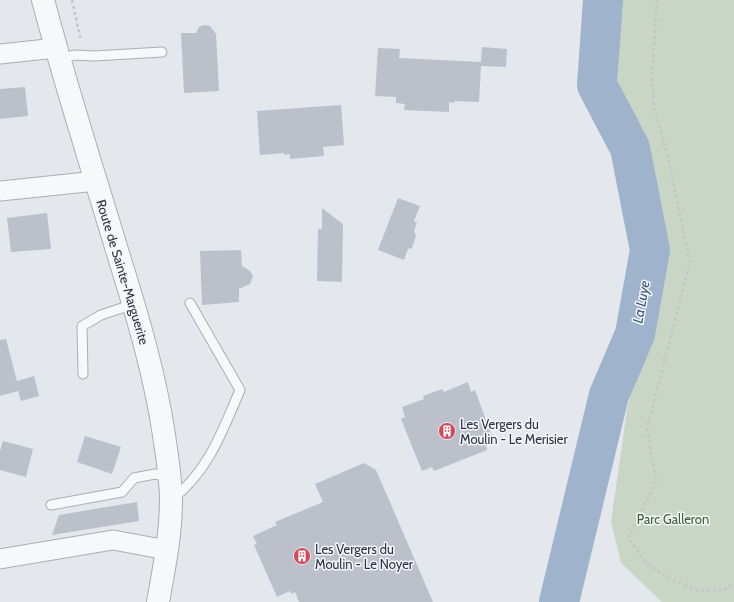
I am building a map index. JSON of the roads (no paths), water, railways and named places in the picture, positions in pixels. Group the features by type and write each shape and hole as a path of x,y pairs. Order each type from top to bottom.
{"street":[{"name":"Route de Sainte-Marguerite","path":"43,0 57,54 134,304 160,407 171,500 167,550 158,602"},
{"path":"0,54 57,54"},
{"path":"0,190 96,181"},
{"path":"0,559 113,540 167,550"}],"lane":[{"path":"57,54 94,56 162,52"},
{"path":"171,500 184,490 201,469 218,442 240,390 190,303"},
{"path":"83,374 82,326 101,315 134,304"},
{"path":"51,505 122,492 134,478 155,474 169,477"}],"waterway":[{"name":"La Luye","path":"559,602 609,395 635,334 650,250 630,148 597,85 603,0"}],"place":[{"name":"Les Vergers du Moulin - Le Merisier","path":"447,431"},
{"name":"Les Vergers du Moulin - Le Noyer","path":"302,556"}],"park label":[{"name":"Parc Galleron","path":"673,519"}]}
